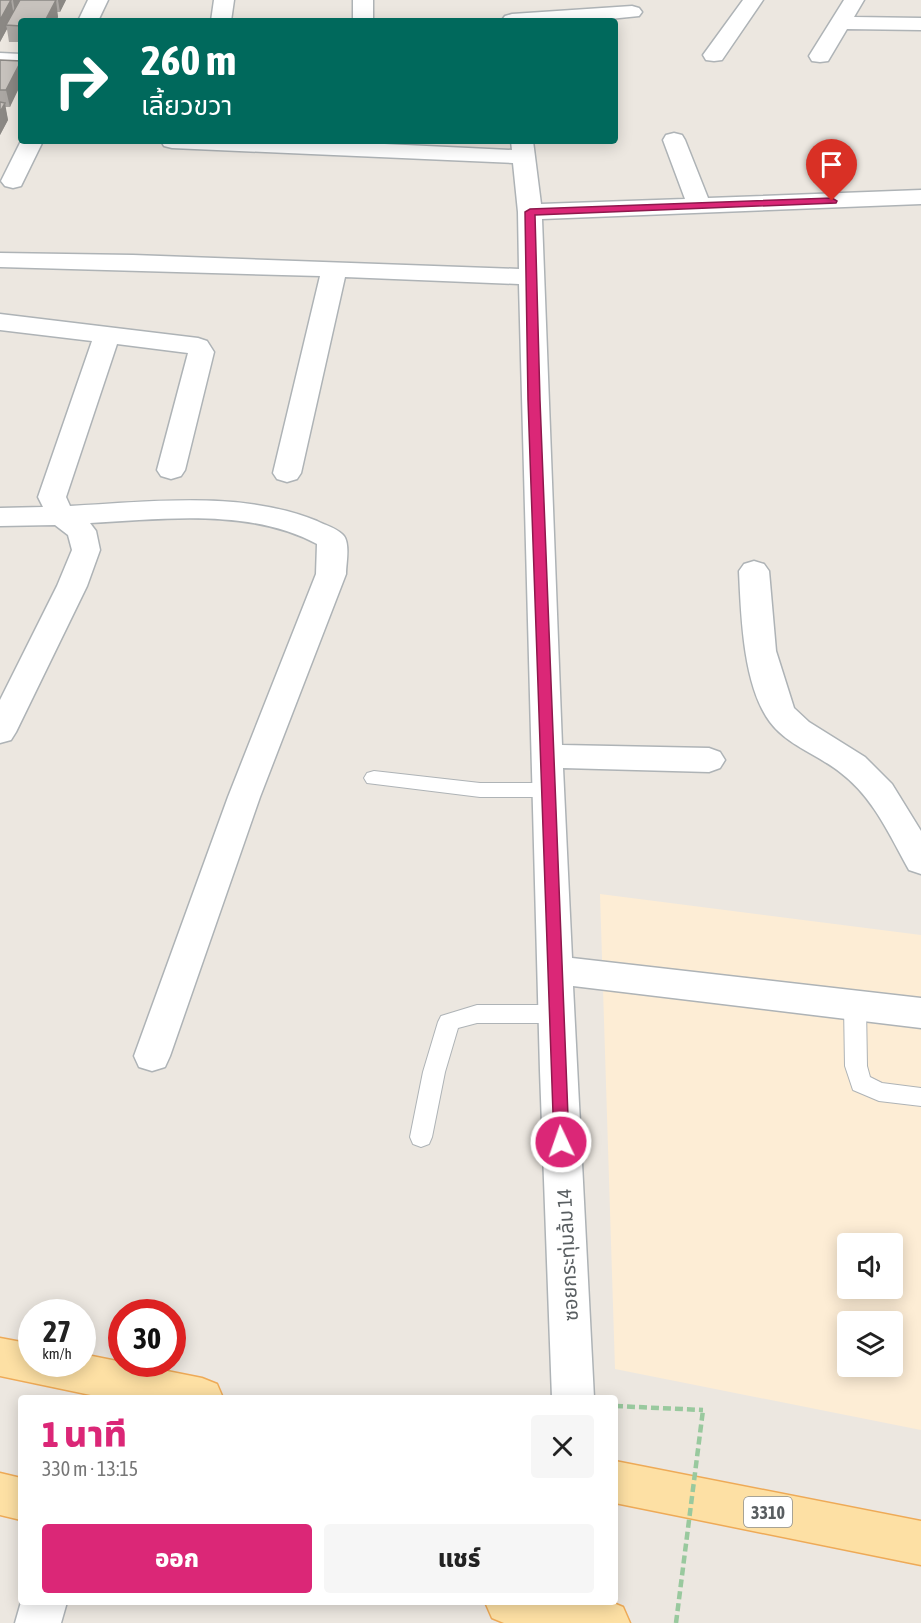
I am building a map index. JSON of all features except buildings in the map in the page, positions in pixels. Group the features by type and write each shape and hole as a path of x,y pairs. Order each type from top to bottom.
{"main road":[{"path":"0,1357 187,1395"},
{"name":"3310","path":"618,1483 921,1543"},
{"path":"0,1494 18,1498"},
{"path":"522,1605 607,1623"}],"street":[{"path":"89,18 98,0"},
{"path":"221,18 224,0"},
{"path":"363,0 363,18"},
{"path":"510,0 512,18"},
{"path":"714,55 753,0"},
{"path":"820,56 854,0"},
{"path":"552,18 632,12"},
{"path":"838,23 921,24"},
{"path":"0,59 18,60"},
{"path":"674,140 699,206"},
{"path":"13,181 31,144"},
{"path":"310,144 522,149"},
{"name":"ซอยกระทุ่มล้ม 14","path":"522,149 530,212 530,277 556,1014 573,1395"},
{"path":"530,212 921,197"},
{"path":"0,260 530,277"},
{"path":"287,473 334,270"},
{"path":"0,322 107,333 198,346 201,352 171,470"},
{"path":"0,732 72,586 86,550 82,531 60,514 52,497 107,333"},
{"path":"0,517 149,509 260,514 317,531 332,540 331,574 244,797 152,1056"},
{"path":"754,572 758,640 766,678 782,715 804,733 843,757 863,773 890,806 921,861"},
{"path":"547,756 709,760"},
{"path":"555,970 921,1013"},
{"path":"38,1623 43,1605"}],"lane":[{"path":"374,778 480,790 549,790"},
{"path":"855,1006 856,1066 861,1083 879,1092 921,1097"},
{"path":"421,1137 434,1072 449,1022 477,1014 556,1014"}],"path":[{"path":"618,1406 702,1410 676,1623"}],"shaded area":[{"path":"600,894 921,935 921,1430 615,1369"}],"route":[{"path":"561,1142 534,400 530,212 832,201"}]}
